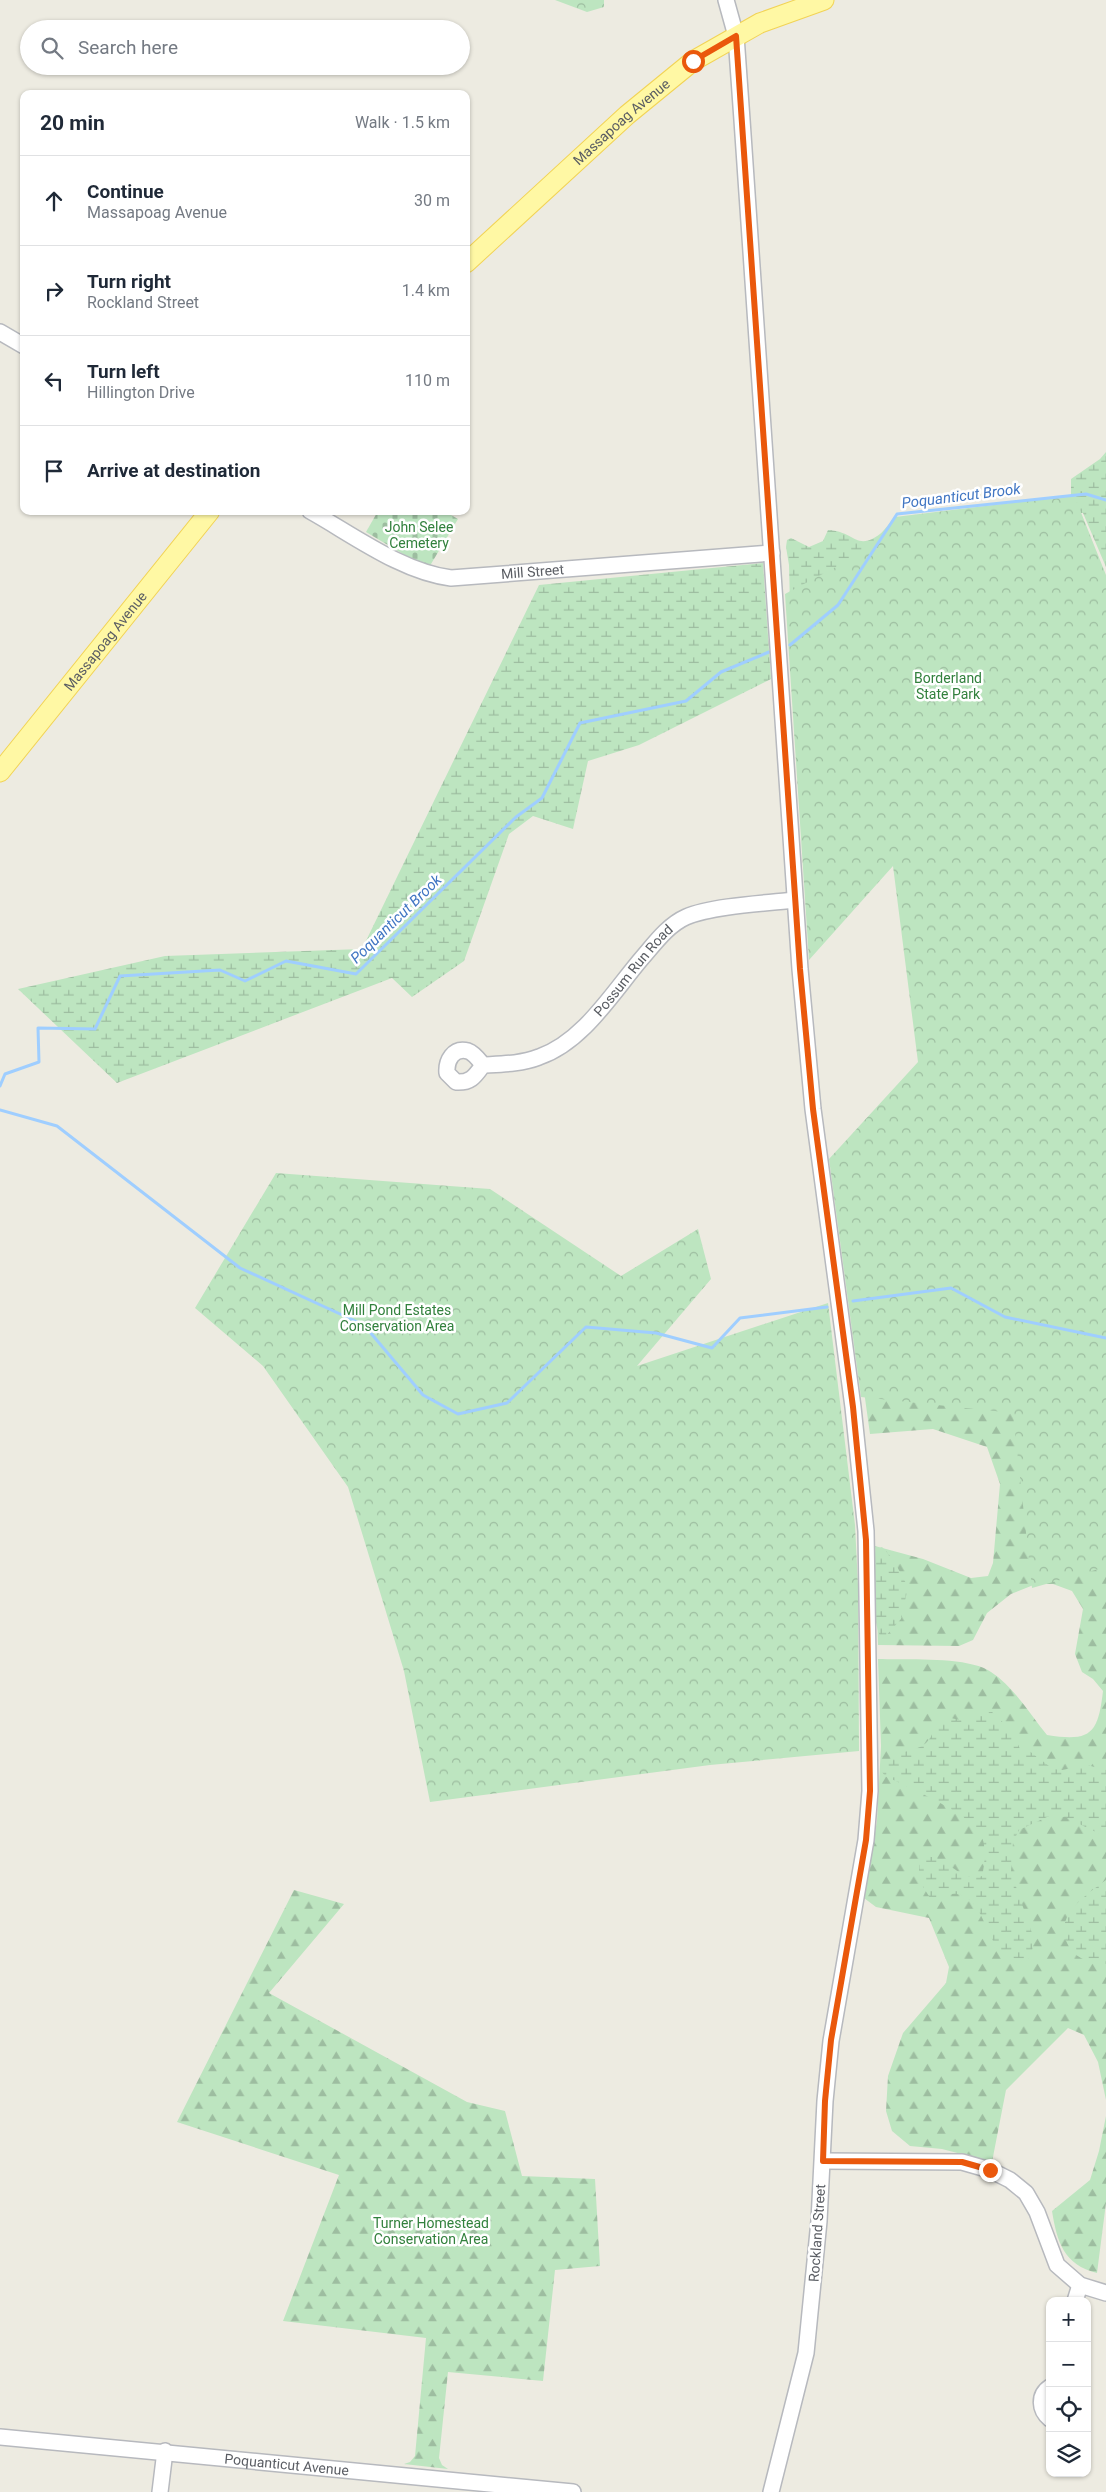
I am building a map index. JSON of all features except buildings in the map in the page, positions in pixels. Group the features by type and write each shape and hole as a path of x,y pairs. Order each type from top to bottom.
{"main road":[{"name":"Massapoag Avenue","path":"470,259 649,96 693,61 760,23 824,0"},
{"name":"Massapoag Avenue","path":"0,772 207,515"}],"street":[{"name":"Rockland Street","path":"726,0 736,36 795,900 813,1109 853,1407 866,1540 870,1791 866,1840 831,2040 825,2101 823,2161 806,2353 772,2492"},
{"path":"0,332 20,344"},
{"name":"Mill Street","path":"317,515 404,565 428,575 451,578 772,553"},
{"name":"Possum Run Road","path":"483,1065 518,1063 537,1058 559,1048 581,1029 654,943 672,925 687,916 705,911 795,900"},
{"path":"823,2161 962,2162 990,2170 1010,2180 1026,2193 1038,2212 1057,2265 1080,2285 1106,2293"},
{"path":"1076,2297 1080,2285"},
{"path":"1046,2390 1041,2402 1046,2414"},
{"name":"Poquanticut Avenue","path":"0,2437 165,2451 573,2492"},
{"path":"160,2492 165,2451"}],"green space":[{"path":"555,0 604,0 604,7 587,12"},
{"path":"1106,452 1106,567 1083,513 1079,513 1071,495 1071,479 1100,459"},
{"name":"Borderland State Park","path":"1074,495 1106,575 1106,1567 1032,1588 1013,1413 861,1397 829,1159 918,1062 893,866 809,960 785,594 866,551 895,517"},
{"name":"John Selee Cemetery","path":"376,515 451,515 458,519 428,569 366,532"},
{"path":"828,530 837,531 861,541 875,538 884,531 884,547 790,605 787,540 791,538 809,547 823,541"},
{"path":"763,563 771,679 639,745 588,761 573,829 533,816 509,834 464,961 412,997 392,978 117,1083 18,989 165,956 362,949 539,585"},
{"path":"1106,820 1106,2100 1098,2062 1084,2035 1068,2028 1006,2090 992,2162 942,2149 910,2146 892,2131 886,2111 888,2076 903,2033 946,1983 949,1967 929,1918 876,1907 864,1898 877,1821 881,1746 878,1659 953,1661 981,1667 991,1672 1007,1685 1047,1735 1074,1737 1090,1732 1095,1726 1098,1717 1103,1691 1093,1679 1082,1672 1075,1654 1083,1609 1072,1591 1053,1584 1036,1584 1011,1594 987,1613 973,1640 959,1646 878,1645 875,1546 923,1559 971,1578 988,1576 993,1563 1000,1484 987,1447 933,1429 870,1434 834,1176"},
{"name":"Mill Pond Estates Conservation Area","path":"276,1173 490,1189 621,1276 698,1229 711,1279 637,1366 828,1303 855,1525 858,1585 859,1751 710,1765 430,1802 404,1671 348,1487 263,1366 195,1308"},
{"path":"882,1547 893,1559 908,1587 901,1619 884,1638 880,1636 877,1628 872,1592 874,1557 877,1549"},
{"path":"992,1712 1012,1731 1020,1749 1028,1750 1053,1769 1062,1770 1087,1765 1106,1770 1106,1837 1065,1817 1047,1817 1019,1830 1013,1842 1011,1872 1034,1939 1031,1957 1023,1962 1010,1958 1000,1951 976,1907 968,1899 957,1894 930,1898 919,1880 919,1859 928,1857 943,1861 966,1875 982,1876 984,1847 979,1831 950,1808 885,1776 882,1772 891,1758 926,1743 941,1716 965,1721 976,1713"},
{"path":"1106,1880 1106,1964 1087,1961 1077,1955 1069,1946 1064,1930 1066,1921 1076,1905"},
{"name":"Turner Homestead Conservation Area","path":"294,1890 344,1904 269,1993 467,2102 505,2111 522,2176 595,2179 600,2266 555,2270 543,2381 448,2372 439,2458 442,2465 448,2469 404,2464 410,2462 415,2456 426,2338 283,2321 339,2175 177,2122"},
{"path":"1106,2116 1106,2203 1097,2273 1077,2264 1064,2251 1056,2233 1052,2211 1090,2180 1099,2151"}],"waterway":[{"name":"Poquanticut Brook","path":"790,645 838,605 897,514 1086,494 1106,500"},
{"name":"Poquanticut Brook","path":"0,1086 5,1074 39,1062 38,1028 95,1029 120,976 220,970 245,981 286,961 356,974 516,817 542,798 580,723 686,701 721,672 769,652"},
{"path":"0,1110 57,1126 240,1268 364,1325 423,1395 458,1414 507,1403 586,1327 656,1333 712,1348 740,1318 827,1307"},
{"path":"853,1301 951,1288 1005,1317 1106,1338"}],"route":[{"path":"693,61 736,36 800,969 813,1109 853,1407 866,1531 866,1652 870,1738 870,1791 866,1840 847,1939 831,2040 825,2101 823,2161 962,2162 990,2170"}]}
